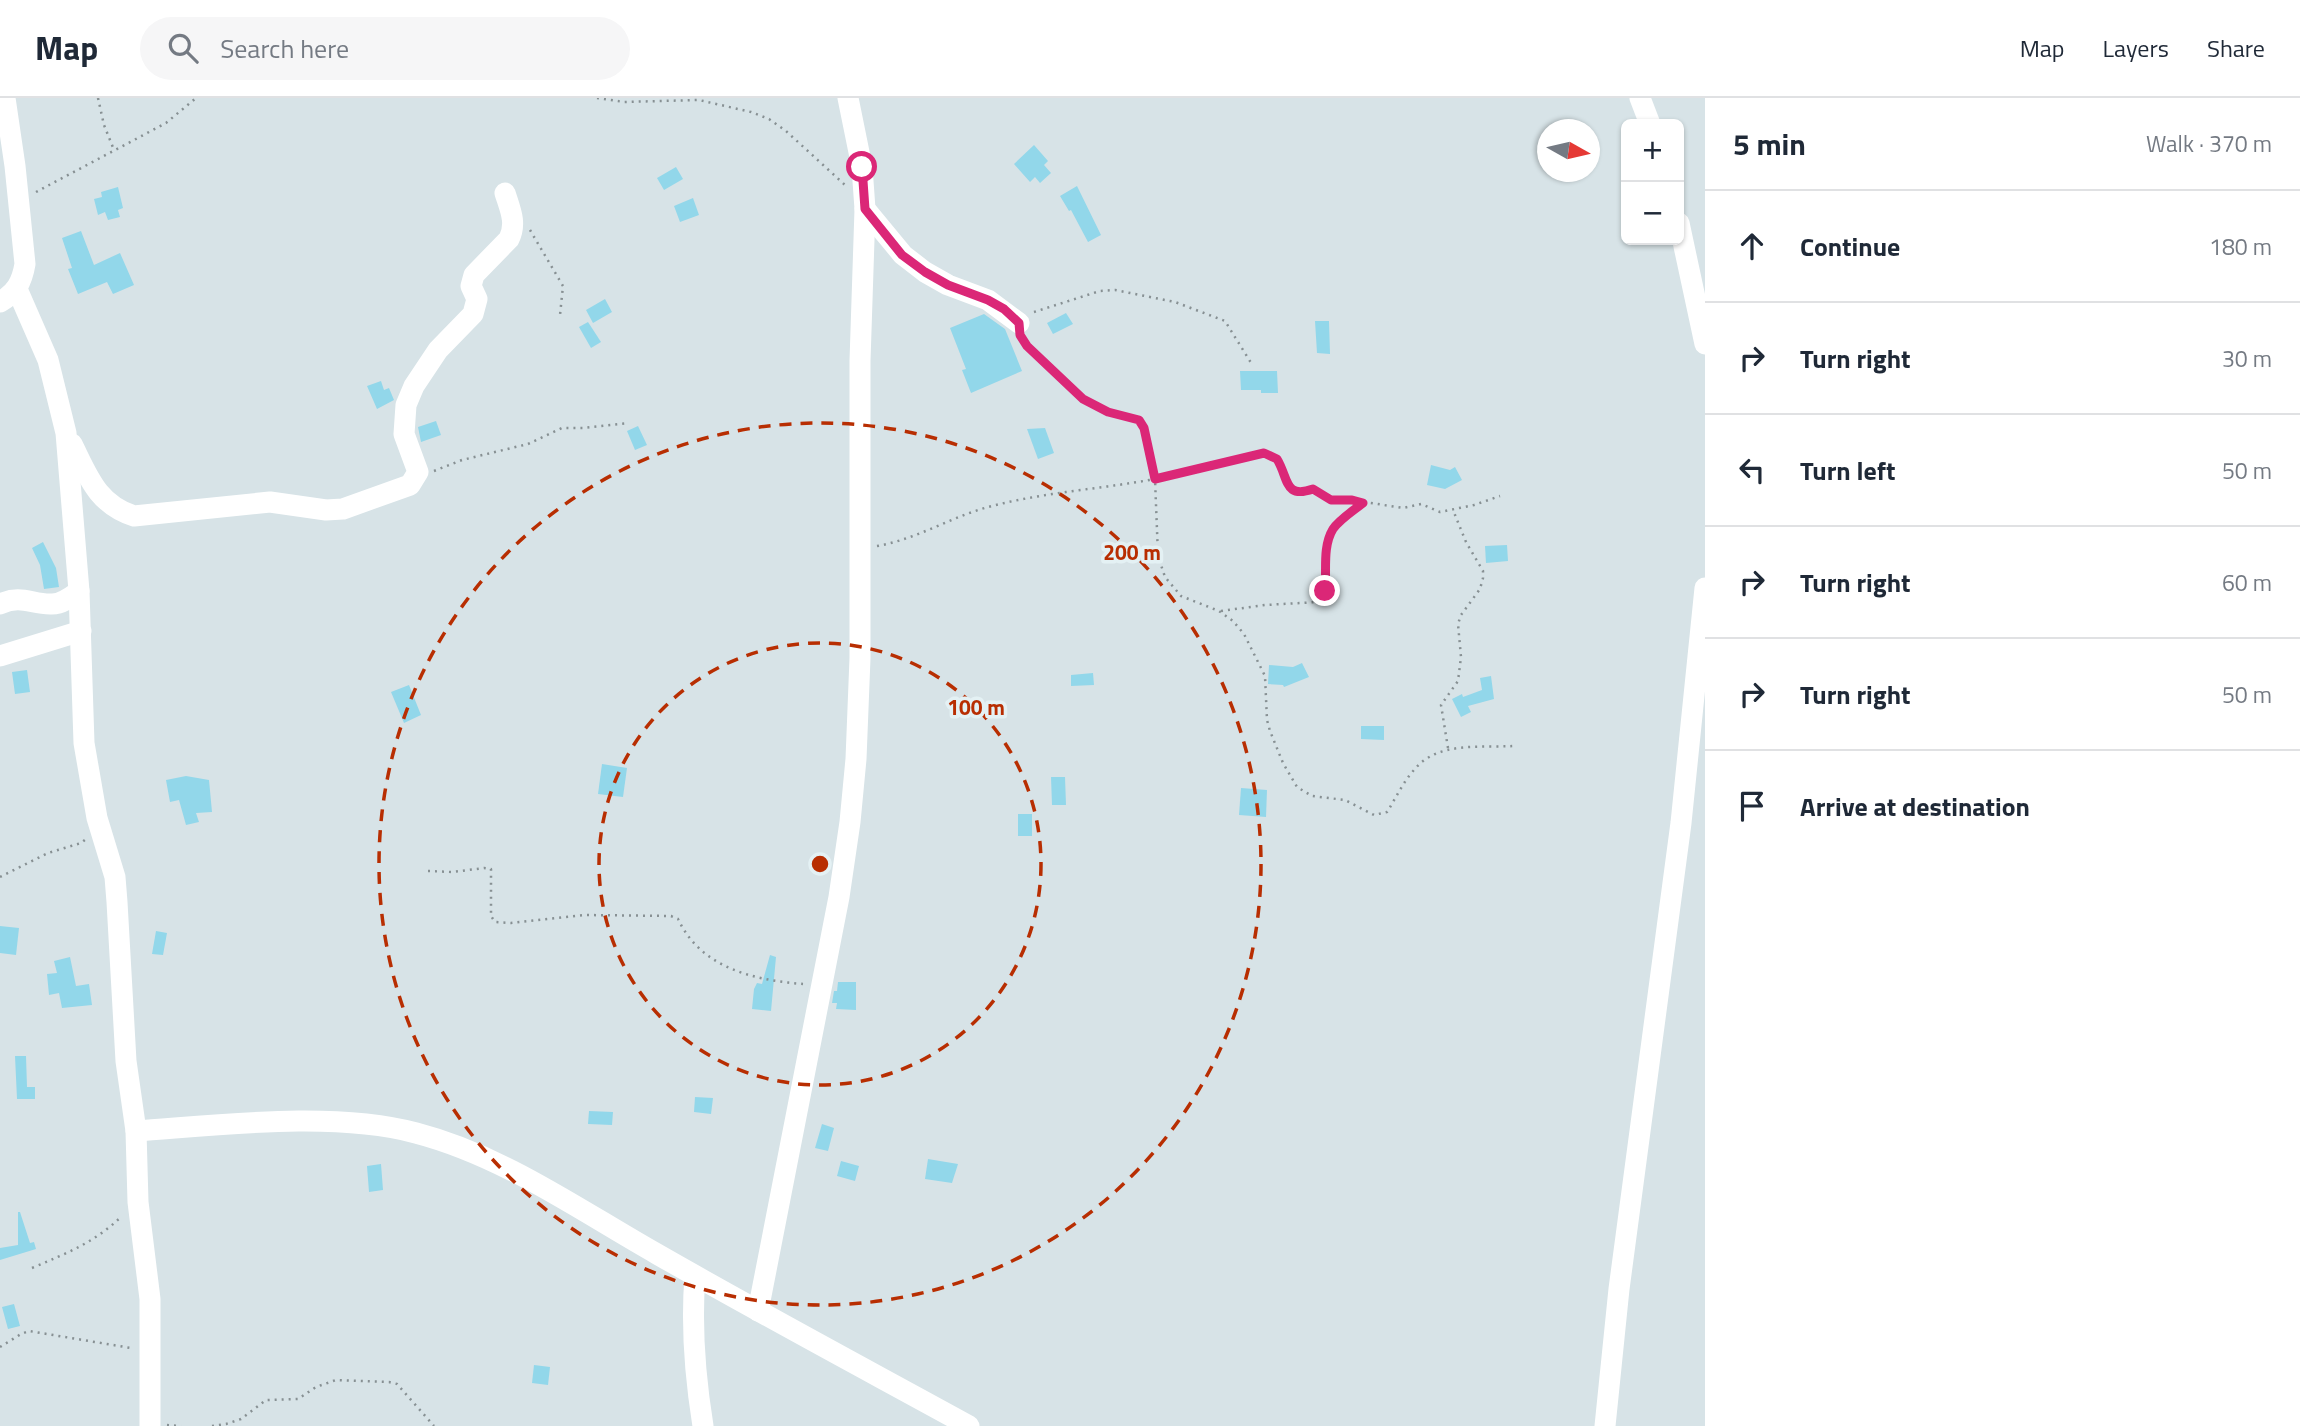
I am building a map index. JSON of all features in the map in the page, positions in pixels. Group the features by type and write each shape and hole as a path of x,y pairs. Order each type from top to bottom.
{"street":[{"path":"0,302 17,289 25,264 5,98"},
{"path":"758,1311 839,897 855,771 860,657 860,361 865,209 862,167 848,98"},
{"path":"1640,98 1648,119"},
{"path":"66,433 106,503 134,516 270,502 326,510 344,509 400,491 415,480 418,472 404,434 406,405 414,386 438,350 473,314 477,299 471,280 509,239 514,224 508,202"},
{"path":"865,209 902,255 948,285 1004,309 1019,323"},
{"path":"1684,245 1705,344"},
{"path":"17,289 48,360 66,433 79,591 84,743 97,818 115,877 126,1061 136,1131 138,1202 150,1298 150,1426"},
{"path":"1605,1426 1619,1289 1680,836 1705,588"},
{"path":"0,604 18,599 53,604 79,591"},
{"path":"0,656 81,631"},
{"path":"136,1131 233,1124 362,1123 414,1132 466,1148 507,1167 695,1276 969,1426"},
{"path":"695,1276 692,1309 694,1352 704,1426"}],"path":[{"path":"98,98 104,125 114,150"},
{"path":"19,202 166,122 196,98"},
{"path":"597,98 624,102 699,100 769,119 834,173 865,209"},
{"path":"508,202 525,223 563,286 560,315"},
{"path":"1253,366 1225,321 1175,302 1133,292 1115,290 1088,295 1035,312 1019,323 1020,335 1027,346 1083,399 1108,412 1139,420 1144,428 1155,479 1158,556 1165,577 1181,596 1219,611 1233,621 1244,634 1262,666 1267,688 1266,709 1270,731 1290,778 1304,792 1312,796 1345,800 1367,813 1380,815 1387,812 1415,768 1424,761 1448,749 1513,746"},
{"path":"415,480 462,460 528,444 562,428 629,423"},
{"path":"860,549 907,540 949,520 993,505 1042,494 1155,479 1264,453 1277,459 1291,490 1295,493 1301,494 1313,489 1331,500 1352,500 1403,508 1420,505 1440,512 1500,496"},
{"path":"1219,611 1318,602 1325,591 1326,555 1331,533 1363,503"},
{"path":"1448,749 1441,705 1458,681 1461,657 1458,624 1461,615 1480,589 1483,578 1483,571 1466,542 1453,510"},
{"path":"0,877 48,853 80,844 92,832 97,818"},
{"path":"428,871 452,872 484,867 491,869 491,916 495,922 511,923 585,915 671,916 678,919 685,935 699,950 737,972 767,980 820,986"},
{"path":"32,1268 96,1238 138,1202"},
{"path":"0,1346 21,1334 38,1332 130,1348 150,1355"},
{"path":"212,1426 241,1419 266,1400 298,1399 316,1387 337,1380 397,1384 434,1426"}],"building":[{"path":"1034,145 1048,161 1044,165 1051,173 1040,183 1035,177 1030,182 1014,164"},
{"path":"676,167 683,179 664,190 657,178"},
{"path":"1077,186 1101,235 1088,242 1071,210 1069,211 1060,196"},
{"path":"118,187 123,208 118,210 120,217 108,220 105,212 98,215 94,199 102,197 101,192"},
{"path":"693,198 699,215 680,222 674,206"},
{"path":"81,231 94,265 120,253 134,285 113,294 107,282 78,294 68,269 72,268 62,238"},
{"path":"605,299 612,312 593,323 586,310"},
{"path":"1066,313 1073,324 1053,334 1047,323"},
{"path":"984,314 1005,329 1022,371 971,393 962,370 966,369 950,328"},
{"path":"1315,321 1329,321 1330,354 1317,353"},
{"path":"588,322 601,342 591,348 579,327"},
{"path":"1240,371 1277,371 1278,393 1241,390"},
{"path":"381,381 384,390 389,388 394,400 377,409 367,386"},
{"path":"436,421 441,435 421,442 418,427"},
{"path":"638,426 647,445 635,450 627,431"},
{"path":"1045,428 1054,453 1038,459 1027,429"},
{"path":"1431,465 1450,470 1455,467 1462,480 1445,489 1427,485"},
{"path":"43,542 56,568 59,587 44,589 40,565 32,548"},
{"path":"1507,545 1508,561 1486,563 1485,546"},
{"path":"1302,663 1309,677 1284,687 1268,684 1269,665 1293,667"},
{"path":"27,670 30,692 15,694 12,672"},
{"path":"1093,673 1094,685 1071,686 1071,675"},
{"path":"1491,676 1494,699 1468,706 1471,712 1461,717 1452,699 1482,690 1480,678"},
{"path":"409,685 421,715 404,723 391,692"},
{"path":"1361,726 1384,726 1384,740 1361,739"},
{"path":"602,764 627,768 623,797 598,794"},
{"path":"186,776 209,780 212,812 196,813 199,822 186,825 179,800 170,802 166,780"},
{"path":"1051,777 1065,777 1066,805 1052,805"},
{"path":"1241,788 1267,790 1266,817 1239,815"},
{"path":"1018,814 1032,814 1032,836 1018,836"},
{"path":"0,926 19,928 16,955 0,953"},
{"path":"156,931 167,933 163,955 152,954"},
{"path":"770,955 776,957 771,1011 752,1009 754,989 757,983 762,984"},
{"path":"70,957 76,986 89,984 92,1005 62,1008 59,993 49,995 47,974 57,973 54,961"},
{"path":"838,982 856,982 856,1010 836,1009 837,1003 832,1003"},
{"path":"15,1056 26,1056 27,1087 35,1087 35,1099 17,1099"},
{"path":"695,1097 713,1098 711,1114 694,1112"},
{"path":"589,1111 613,1112 612,1125 588,1124"},
{"path":"822,1124 834,1128 828,1151 815,1148"},
{"path":"928,1159 958,1164 952,1183 925,1179"},
{"path":"841,1161 859,1166 855,1181 837,1176"},
{"path":"381,1164 383,1190 369,1192 367,1166"},
{"path":"18,1212 30,1243 34,1242 36,1249 0,1260 0,1248 18,1245"},
{"path":"14,1304 20,1326 8,1329 2,1307"},
{"path":"534,1365 550,1367 548,1385 532,1383"}],"route":[{"path":"862,167 865,209 902,255 948,285 1004,309 1019,323 1020,335 1027,346 1083,399 1108,412 1139,420 1144,428 1155,479 1264,453 1277,459 1291,490 1295,493 1301,494 1313,489 1322,493 1326,499 1363,503 1331,533 1326,555 1325,591"}]}
